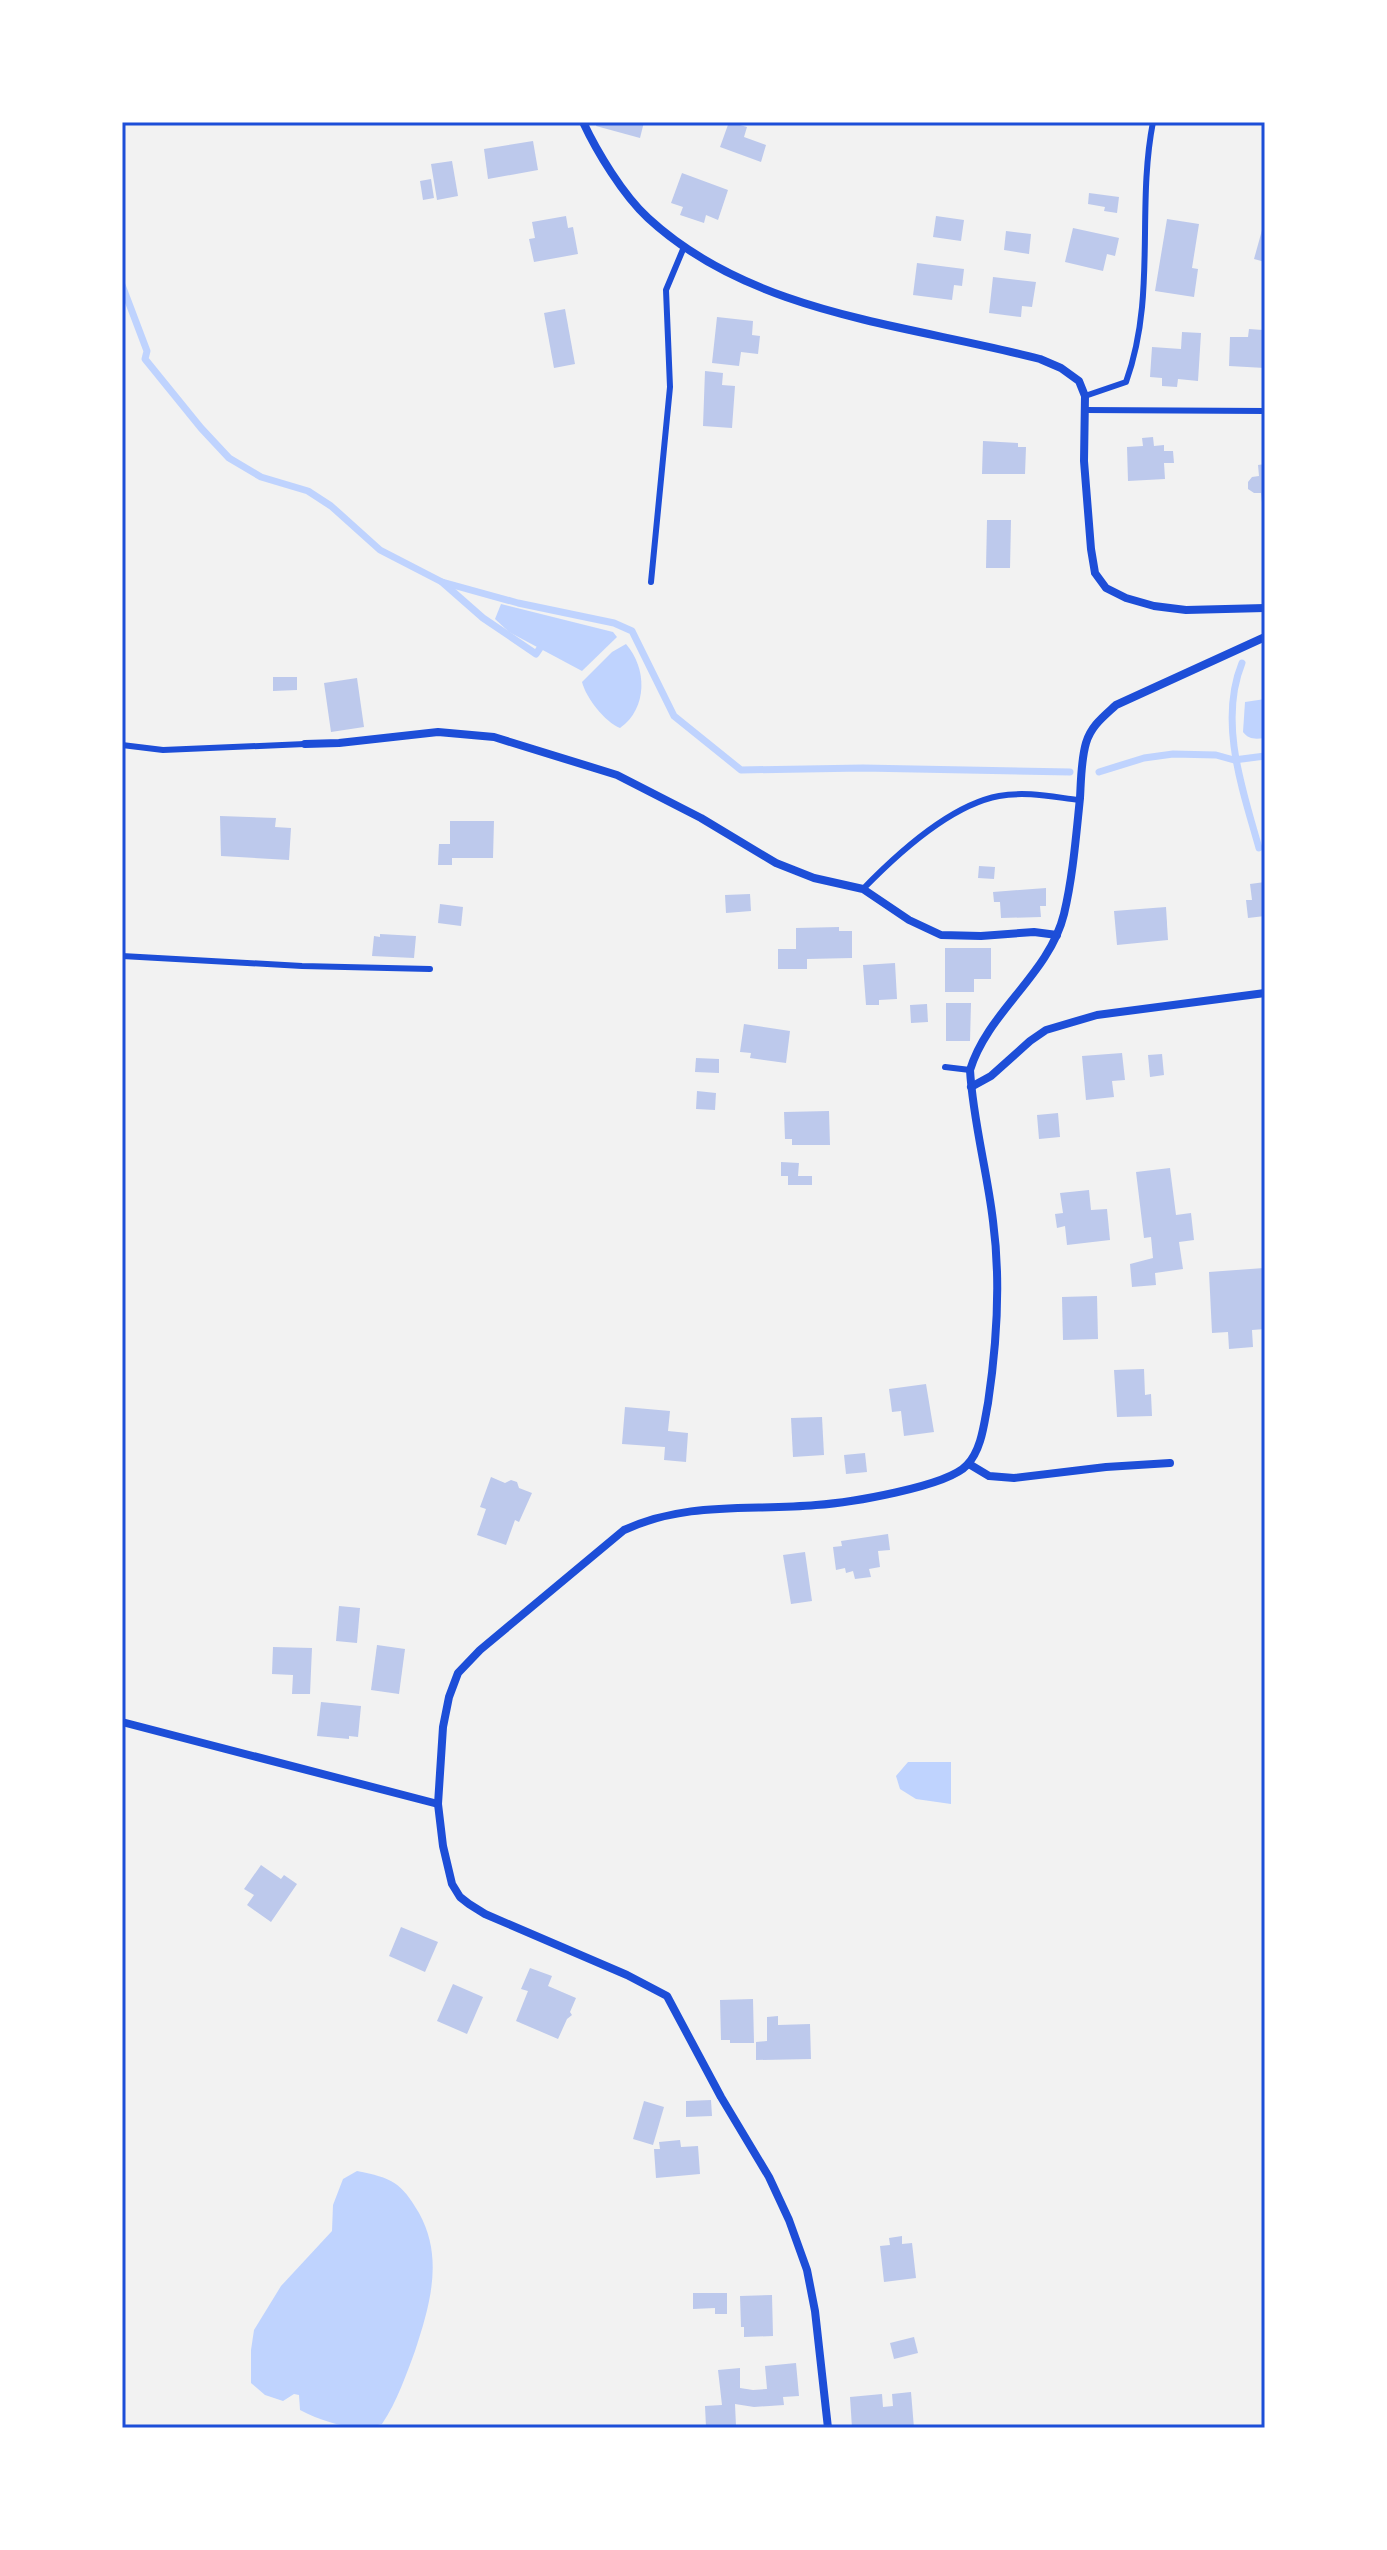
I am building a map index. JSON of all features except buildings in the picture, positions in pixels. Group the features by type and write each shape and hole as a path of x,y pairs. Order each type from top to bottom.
{"street":[{"path":"583,122 619,181 645,216 684,247 757,287 899,327 1040,359 1061,368 1079,381 1085,396 1084,461 1091,549 1095,573 1106,588 1154,606 1186,610 1265,608"},
{"path":"828,2428 815,2311 807,2270 789,2220 769,2177 714,2085 667,1996 627,1975 485,1914 460,1897 452,1884 438,1804 443,1727 449,1697 458,1673 501,1632 624,1530 651,1518 686,1510 817,1505 891,1493 952,1477 969,1464 983,1434 991,1384 999,1284 993,1221 970,1070 986,1035 1052,948 1057,935 1064,915 1072,867 1086,744 1096,723 1116,705 1265,637"},
{"path":"305,744 438,732 494,737 617,775 701,818 776,863 814,878 863,889 909,920 941,935 1034,932 1057,935"},
{"path":"971,1087 991,1076 1046,1030 1097,1015 1265,993"},
{"path":"969,1464 989,1476 1014,1478 1170,1463"},
{"path":"122,1722 438,1804"}],"lane":[{"path":"1085,396 1126,382 1133,362 1144,308 1147,175 1153,122"},
{"path":"651,582 670,387 666,290 684,247"},
{"path":"1085,410 1265,411"},
{"path":"122,745 163,750 305,744"},
{"path":"863,889 881,870 939,824 970,805 1000,796 1030,794 1079,800"},
{"path":"122,956 302,966 430,969"},
{"path":"945,1067 970,1070"}],"water":[{"path":"501,604 613,632 617,637 582,671 509,632 495,619"},
{"path":"626,644 638,664 641,688 636,710 620,728 597,709 582,682 612,652"},
{"path":"1265,699 1265,738 1250,738 1243,732 1245,702"},
{"path":"908,1762 951,1762 951,1804 916,1799 900,1789 896,1776"},
{"path":"357,2171 387,2179 407,2194 427,2230 433,2264 425,2316 401,2388 382,2424 361,2427 320,2419 300,2410 299,2395 294,2394 283,2401 265,2395 251,2383 254,2330 281,2286 332,2231 333,2205 343,2179"}],"waterway":[{"path":"122,285 147,351 145,359 229,458 261,477 308,491 331,506 380,550 442,582 483,618 536,654 540,648"},
{"path":"442,582 518,603 614,623 632,631 674,716 741,770 863,768 1070,772"},
{"path":"1242,663 1235,686 1233,732 1240,780 1259,848"},
{"path":"1099,772 1144,758 1173,754 1216,755 1234,760 1265,756"}]}
